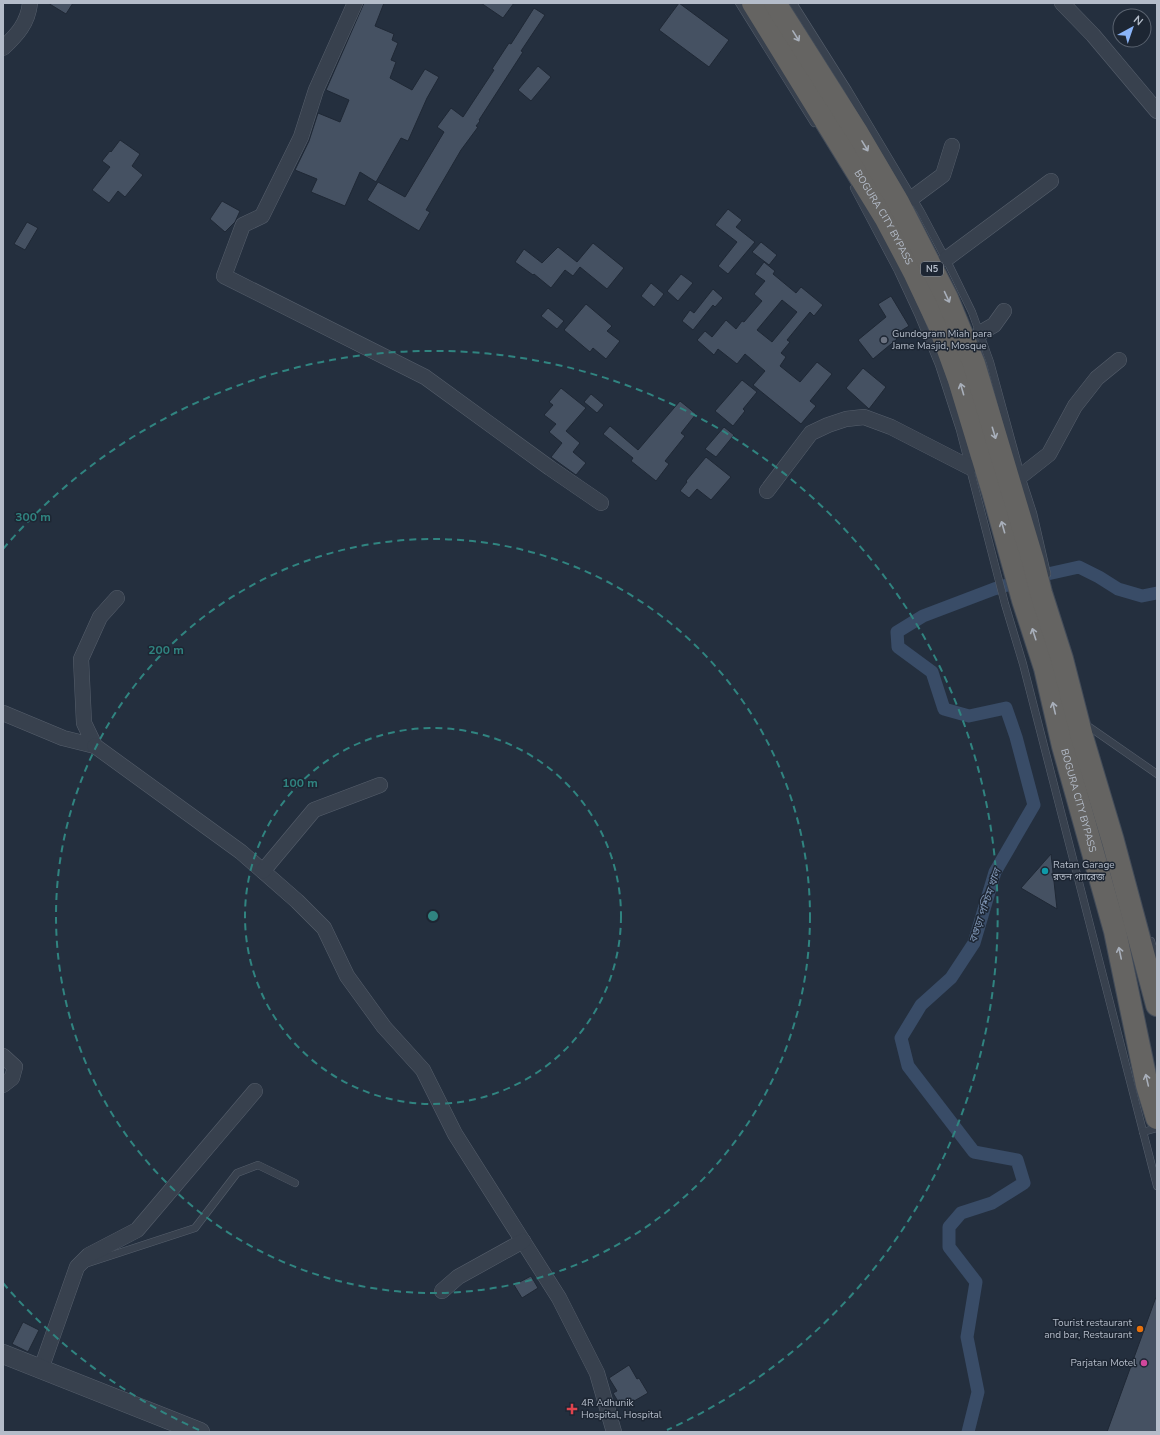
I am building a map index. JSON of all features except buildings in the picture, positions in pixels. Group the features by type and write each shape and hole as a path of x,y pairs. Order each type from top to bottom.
{"highway":[{"name":"BOGURA CITY BYPASS","path":"753,3 886,219 914,272 932,312 959,380 1021,563"},
{"name":"BOGURA CITY BYPASS","path":"775,3 858,134 898,202 948,298 974,364 1021,563"},
{"path":"1021,563 1029,594 1062,659 1082,737 1113,841 1157,1005"},
{"name":"BOGURA CITY BYPASS","path":"1029,594 1063,746 1115,931 1148,1084 1150,1125"}],"street":[{"path":"3,48 17,35 29,14 30,3"},
{"path":"355,3 316,90 301,137 262,216 242,225 224,276 426,377 550,468 601,503"},
{"path":"1062,3 1093,36 1157,111"},
{"path":"912,198 943,175 952,146"},
{"path":"946,259 1051,181"},
{"path":"980,333 994,326 1004,311"},
{"path":"1021,476 1049,454 1075,406 1097,378 1119,360"},
{"path":"767,491 811,433 846,419 864,417 891,428 969,467"},
{"path":"95,746 84,723 81,659 100,617 117,598"},
{"path":"3,713 63,738 95,746 241,852 297,901 324,928 347,976 384,1027 423,1070 455,1134 559,1298 598,1373 614,1432"},
{"path":"263,871 314,810 380,785"},
{"path":"3,1056 16,1067 12,1078 3,1085"},
{"path":"41,1369 77,1267 89,1255 137,1230 255,1091"},
{"path":"442,1291 458,1277 523,1241"},
{"path":"3,1354 200,1432"}],"lane":[{"path":"738,3 817,128"},
{"path":"793,3 848,90 912,198 946,259 972,312 990,362 1021,476 1033,513 1021,563"},
{"path":"850,181 898,271 939,365 960,430 969,467 1021,563 1029,594"},
{"path":"1058,622 1078,702 1122,843"},
{"path":"1085,724 1157,774"},
{"path":"1148,932 1157,962"},
{"path":"1157,1128 1150,1125 1157,1186"},
{"path":"77,1267 195,1228 237,1173 258,1165 295,1183"}],"waterway":[{"name":"বগুড়া পশ্চিম খাল","path":"968,1432 978,1392 967,1337 976,1282 949,1247 949,1227 961,1213 992,1203 1024,1183 1017,1160 974,1152 908,1066 901,1038 921,1005 951,978 974,943 995,872 1034,805 1016,737 1006,708 969,716 944,709 932,672 898,647 897,632 923,616 994,589 1034,577 1079,567 1118,589 1142,596 1157,593"}],"place":[{"name":"Gundogram Miah para Jame Masjid, Mosque","path":"884,340"},
{"name":"Ratan Garage রতন গ্যারেজ","path":"1045,871"},
{"name":"Tourist restaurant and bar, Restaurant","path":"1140,1329"},
{"name":"Parjatan Motel","path":"1144,1363"},
{"name":"4R Adhunik Hospital, Hospital","path":"572,1409"}]}
